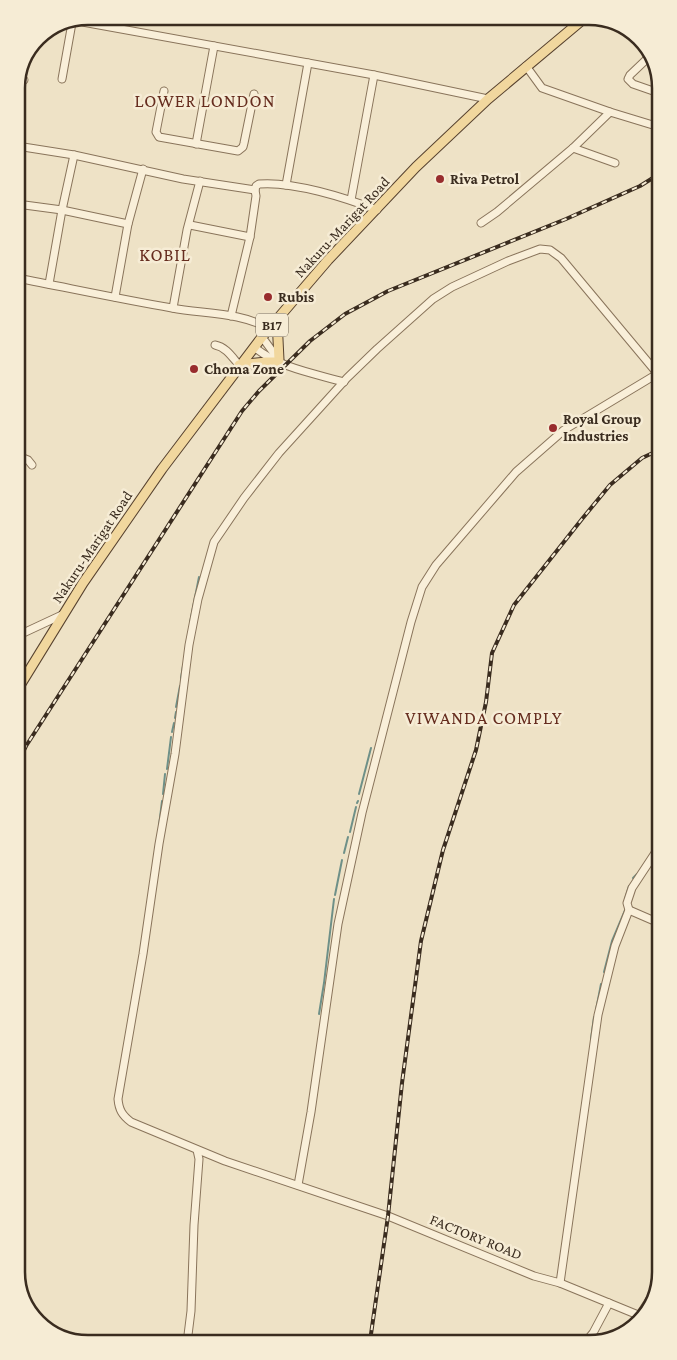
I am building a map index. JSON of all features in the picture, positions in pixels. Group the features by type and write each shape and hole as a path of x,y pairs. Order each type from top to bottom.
{"main road":[{"name":"Nakuru-Marigat Road","path":"25,677 64,614 162,469 239,365 277,319 328,260 416,168 488,99 576,25"},
{"path":"239,365 279,362 277,319"}],"street":[{"path":"99,25 374,75 488,99"},
{"path":"62,79 71,27"},
{"path":"196,144 214,46"},
{"path":"646,60 628,79 633,84 652,91"},
{"path":"286,184 308,63"},
{"path":"526,66 542,88 652,125"},
{"path":"351,200 374,75"},
{"path":"164,91 157,135 162,138 238,151 243,147 254,94"},
{"path":"481,223 573,148 610,112"},
{"path":"25,147 255,190"},
{"path":"573,148 616,163"},
{"path":"49,284 74,155"},
{"path":"115,296 128,224 143,169"},
{"path":"173,308 200,181"},
{"path":"231,316 250,237 256,186 259,184 286,184 351,200 377,210"},
{"path":"25,205 62,210 128,224"},
{"path":"190,225 207,230 250,237"},
{"path":"254,347 265,356 279,362 344,382 377,349 433,299 452,287 508,260 543,249 554,252 569,266 652,368"},
{"path":"25,280 173,308 231,316 262,324 270,329"},
{"path":"262,337 279,362"},
{"path":"215,344 228,352 239,365"},
{"path":"298,1185 311,1112 338,924 362,813 411,622 422,587 436,565 516,472 564,430 652,377"},
{"name":"FACTORY ROAD","path":"344,382 271,462 214,542 206,566 189,645 175,754 118,1108 123,1116 131,1122 197,1150 260,1174 388,1216 518,1270 560,1283 636,1314"},
{"path":"25,459 32,465"},
{"path":"25,632 64,614"},
{"path":"560,1283 598,1015 615,946 629,910 627,903 632,888 652,858"},
{"path":"629,910 652,920"},
{"path":"188,1335 199,1159 197,1150"},
{"path":"591,1335 609,1303"}],"waterway":[{"path":"190,623 199,577"},
{"path":"181,678 183,666"},
{"path":"176,707 180,686"},
{"path":"175,718 176,712"},
{"path":"172,732 174,723"},
{"path":"167,769 171,737"},
{"path":"359,794 371,748"},
{"path":"163,794 165,774"},
{"path":"159,826 162,801"},
{"path":"350,832 356,807"},
{"path":"344,853 348,837"},
{"path":"335,895 342,860"},
{"path":"633,878 637,874"},
{"path":"625,899 629,886"},
{"path":"319,1014 334,899"},
{"path":"604,972 612,941 626,908"},
{"path":"596,1010 601,984"},
{"path":"591,1039 594,1017"}],"railway":[{"path":"25,748 242,411 259,391 310,341 345,314 388,291 566,219 640,186 652,178"},
{"path":"371,1335 388,1216 402,1083 421,941 443,850 476,750 486,702 492,653 514,605 582,519 610,485 642,458 652,453"}],"place":[{"name":"Riva Petrol","path":"440,179"},
{"name":"Rubis","path":"268,297"},
{"name":"Choma Zone","path":"194,369"},
{"name":"Royal Group Industries","path":"553,428"}],"district":[{"name":"LOWER LONDON","path":"205,101"},
{"name":"KOBIL","path":"165,255"},
{"name":"VIWANDA COMPLY","path":"484,718"}]}
